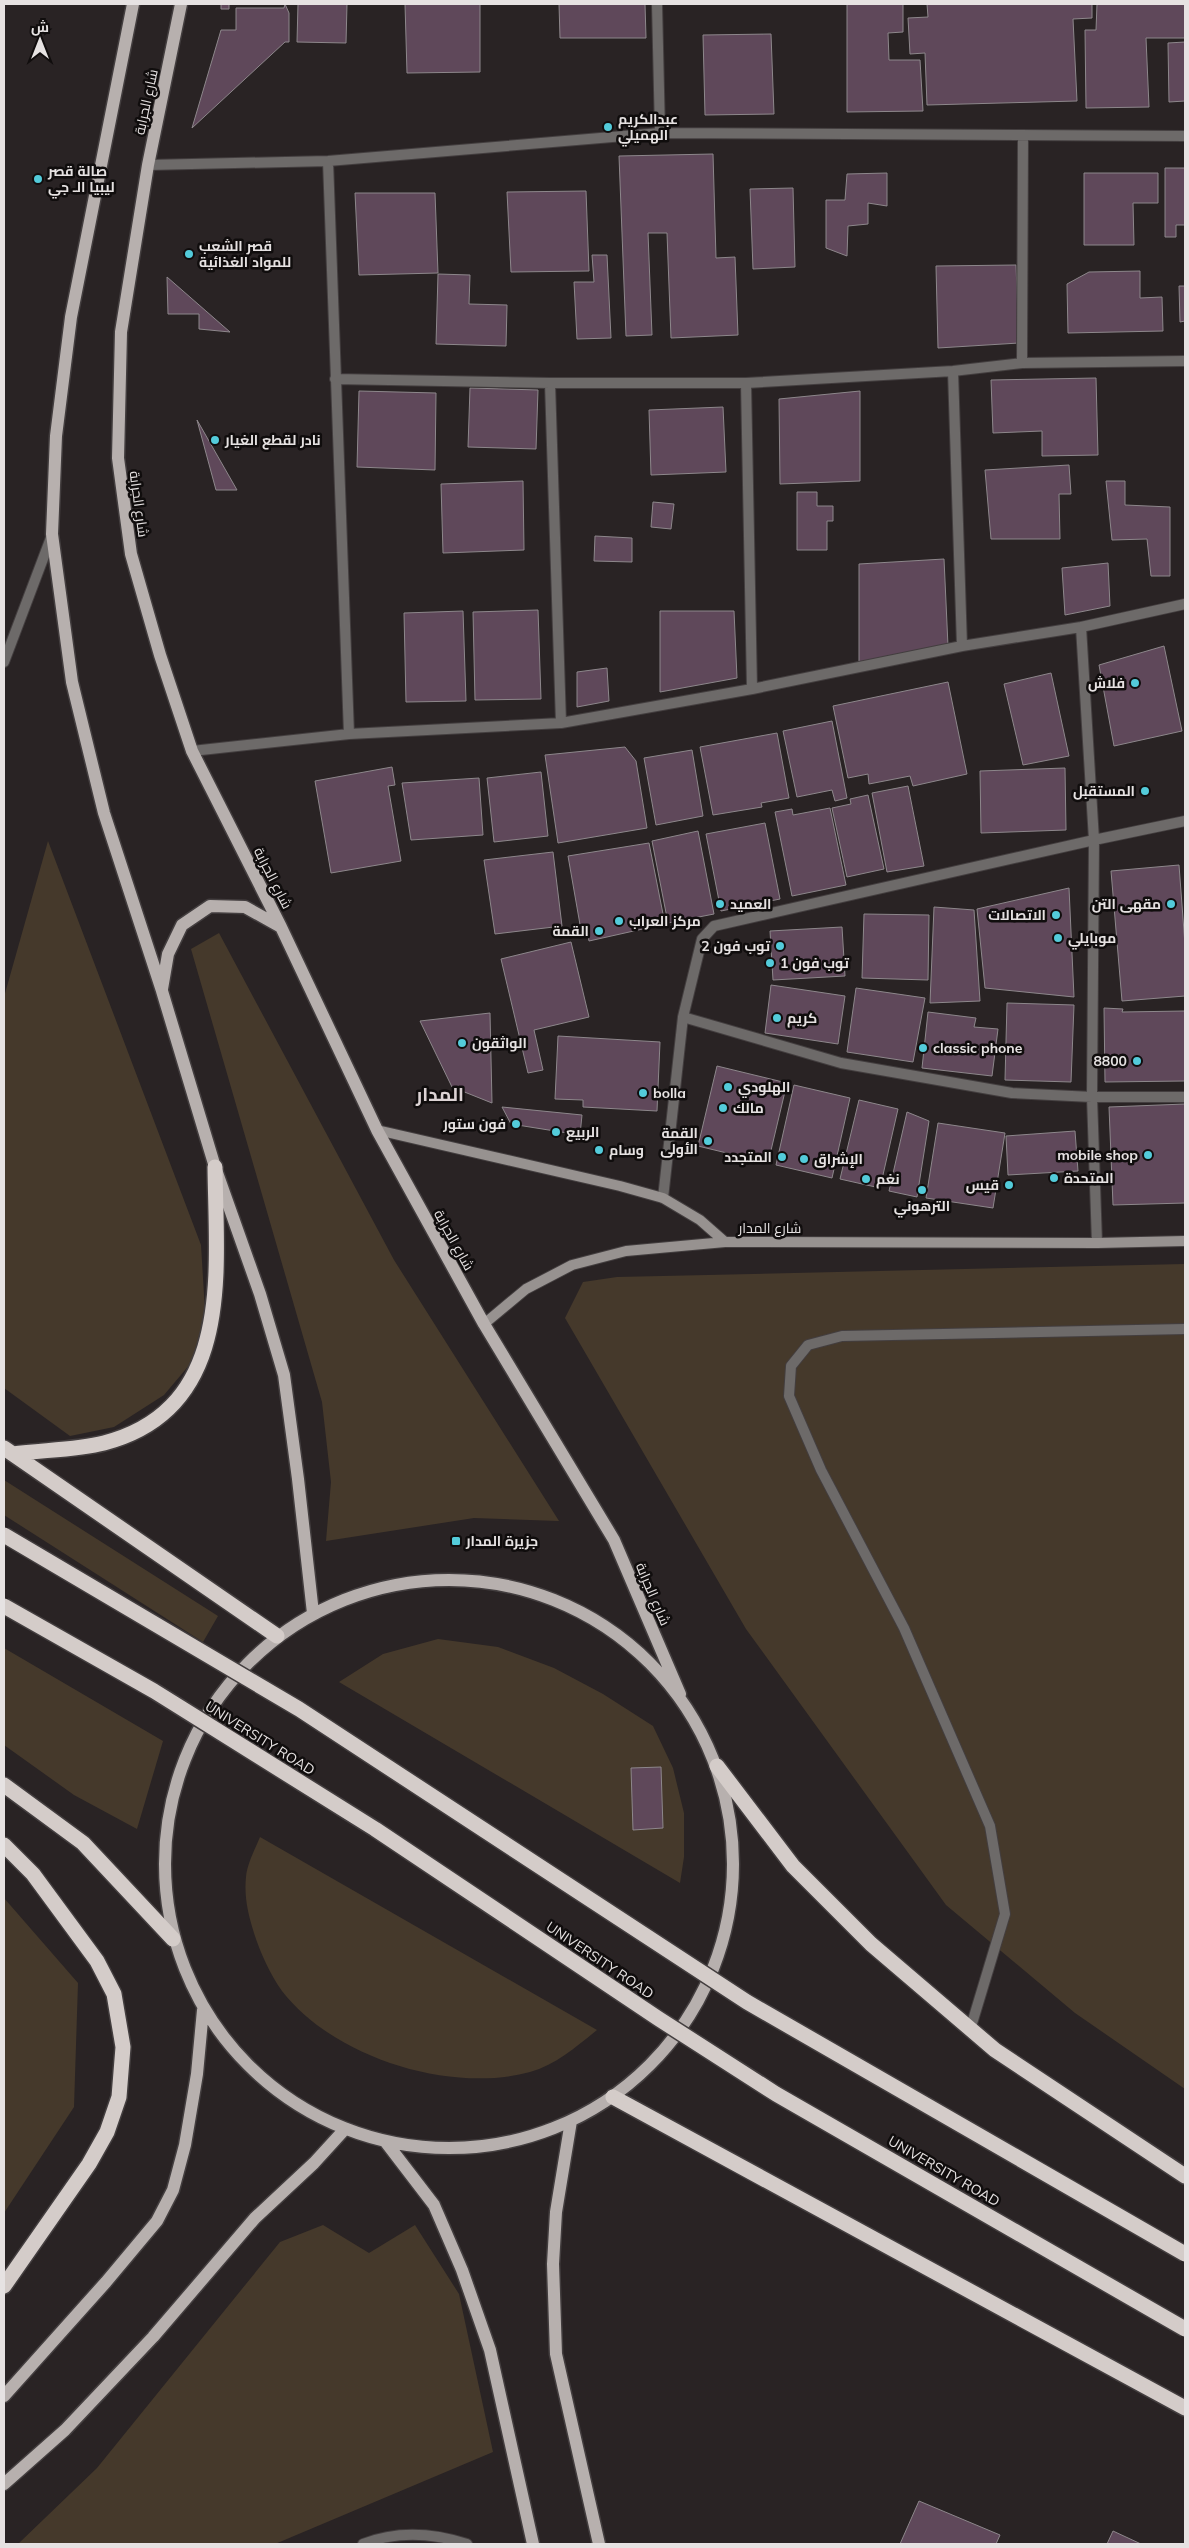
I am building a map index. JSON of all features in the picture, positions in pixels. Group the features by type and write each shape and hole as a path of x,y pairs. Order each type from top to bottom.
{"highway":[{"path":"9,1451 104,1443 147,1426 178,1400 203,1359 212,1322 216,1282 215,1167"},
{"path":"9,1451 277,1636"},
{"path":"4,1535 299,1709 748,2002 1185,2254"},
{"name":"UNIVERSITY ROAD","path":"4,1606 154,1691 375,1829 658,2019 776,2094 1185,2329"},
{"path":"717,1766 793,1866 871,1944 995,2050 1185,2176"},
{"path":"4,1785 83,1843 173,1938"},
{"path":"4,1845 33,1874 97,1961 114,1994 123,2047 119,2096 107,2132 89,2164 4,2286"},
{"path":"613,2097 1185,2408"}],"main road":[{"path":"133,4 71,317 56,436 52,534 72,682 104,813 162,990 215,1167 260,1294 284,1375 313,1613"},
{"name":"شارع الجرابة","path":"181,4 148,165 121,332 118,458 131,554 160,655 192,751 281,927 377,1130 484,1324 614,1540 680,1694"},
{"path":"162,990 168,954 182,925 210,906 245,907 281,927"},
{"path":"470,1580 550,1598 622,1637 680,1694 717,1766 735,1857 722,1949 680,2032 613,2097 571,2121 511,2142 448,2148 385,2141 345,2129 289,2100 241,2060 203,2010 173,1938 163,1854 178,1772 217,1696 277,1636 313,1613 389,1586 470,1580"},
{"path":"4,2396 106,2282 157,2221 173,2190 185,2145 197,2074 203,2010"},
{"path":"571,2121 556,2212 554,2264 556,2354 599,2544"},
{"path":"4,2484 65,2430 153,2337 255,2218 314,2163 345,2129"},
{"path":"385,2141 434,2205 462,2270 490,2350 532,2544"}],"street":[{"path":"657,4 660,133"},
{"path":"148,165 328,161 660,133 1185,136"},
{"path":"1022,363 1023,135"},
{"path":"328,161 349,734"},
{"path":"335,379 550,384 746,384 954,371 1022,363 1185,361"},
{"path":"954,371 962,646"},
{"path":"550,384 561,723"},
{"path":"746,384 752,689"},
{"path":"4,662 52,534"},
{"path":"192,751 349,734 561,723 752,689 962,646 1081,627 1185,604"},
{"path":"1081,627 1094,840 1092,1097 1097,1243"},
{"path":"663,1198 683,1017 702,939 714,926 1185,821"},
{"path":"683,1017 841,1063 1012,1093 1092,1097 1185,1097"},
{"name":"شارع المدار","path":"377,1130 620,1186 663,1198 700,1220 725,1242 1097,1243 1185,1241"},
{"path":"484,1324 526,1290 572,1265 626,1251 725,1242"},
{"path":"970,2030 1005,1914 990,1826 904,1628 818,1461 790,1396 791,1366 808,1345 842,1336 1185,1329"},
{"path":"363,2544 397,2535 434,2536 466,2544"}],"shaded area":[{"path":"48,841 201,1245 207,1344 164,1395 114,1427 70,1436 4,1388 4,997"},
{"path":"219,933 394,1260 559,1521 474,1518 326,1541 331,1482 322,1402 191,949"},
{"path":"1185,1264 1185,2089 1075,2013 946,1905 746,1629 565,1318 583,1282 617,1277"},
{"path":"4,1480 218,1616 203,1642 4,1515"},
{"path":"438,1639 498,1647 554,1668 603,1694 653,1726 673,1768 684,1813 684,1857 680,1883 339,1682 383,1654"},
{"path":"4,1648 163,1741 137,1829 74,1795 4,1745"},
{"path":"260,1837 597,2030 549,2065 530,2072 498,2078 464,2078 429,2073 395,2064 362,2051 331,2035 304,2014 282,1991 269,1970 256,1940 248,1912 246,1877"},
{"path":"4,1898 78,1983 74,2107 4,2213"},
{"path":"323,2225 369,2253 415,2225 459,2294 493,2452 275,2544 18,2544 97,2468 280,2242"}],"building":[{"path":"221,4 229,4 229,9 221,9"},
{"path":"285,4 289,13 289,42 285,42 192,128 221,30 236,30 236,8 284,8"},
{"path":"298,4 347,4 346,43 297,42"},
{"path":"405,4 480,4 480,72 407,73"},
{"path":"559,4 645,4 646,38 560,38"},
{"path":"847,4 903,4 903,32 888,33 889,60 920,60 923,111 847,112"},
{"path":"927,4 1092,4 1092,18 1073,19 1077,101 927,105 925,53 910,54 908,18 928,17"},
{"path":"1097,4 1185,4 1185,38 1146,38 1149,107 1086,108 1085,30 1096,30"},
{"path":"771,34 774,114 705,115 703,35"},
{"path":"1185,42 1185,101 1169,102 1168,43"},
{"path":"713,154 716,258 735,257 738,335 671,338 667,233 648,233 652,335 626,336 619,156"},
{"path":"1165,168 1185,168 1185,225 1176,225 1176,237 1165,237"},
{"path":"887,173 887,206 868,203 868,224 848,226 847,256 826,248 826,200 845,200 847,174"},
{"path":"1084,173 1158,173 1158,203 1133,203 1134,245 1084,245"},
{"path":"793,188 795,267 753,269 750,189"},
{"path":"586,191 589,271 511,272 507,192"},
{"path":"355,193 435,193 438,273 359,275"},
{"path":"592,255 607,255 611,338 577,339 574,282 594,282"},
{"path":"1016,265 1019,343 938,348 936,266"},
{"path":"1140,271 1140,298 1162,297 1163,331 1068,333 1067,284 1089,272"},
{"path":"438,274 470,275 469,304 507,305 506,346 436,344"},
{"path":"167,277 230,332 199,329 199,314 168,314"},
{"path":"1179,286 1185,286 1185,321 1180,322"},
{"path":"1096,378 1098,455 1042,456 1042,431 993,433 991,380"},
{"path":"470,388 538,390 536,449 468,447"},
{"path":"359,391 436,393 435,470 357,467"},
{"path":"860,391 860,481 780,484 779,399"},
{"path":"723,407 726,472 651,475 649,410"},
{"path":"197,420 237,490 216,490"},
{"path":"1069,465 1071,494 1059,494 1060,539 991,539 985,470"},
{"path":"523,481 524,550 443,553 441,484"},
{"path":"1106,481 1125,481 1125,505 1170,507 1170,576 1151,576 1147,539 1112,540"},
{"path":"797,492 817,492 817,506 833,506 833,521 827,521 827,550 797,550"},
{"path":"653,502 674,504 671,529 651,527"},
{"path":"595,536 632,538 632,562 594,561"},
{"path":"944,559 948,646 859,664 859,564"},
{"path":"1108,563 1110,606 1065,615 1062,568"},
{"path":"538,610 541,699 475,700 473,612"},
{"path":"463,611 466,701 406,702 404,613"},
{"path":"660,611 734,611 737,678 660,692"},
{"path":"1164,646 1182,731 1114,746 1099,665"},
{"path":"607,668 609,701 577,707 577,672"},
{"path":"1051,673 1069,756 1023,765 1004,684"},
{"path":"948,682 967,774 913,786 910,776 869,784 868,774 848,778 833,706"},
{"path":"832,721 847,798 835,801 832,790 797,797 783,731"},
{"path":"777,733 789,798 761,803 762,807 713,815 700,747"},
{"path":"625,747 636,761 647,828 558,843 545,755"},
{"path":"692,750 703,816 656,825 644,758"},
{"path":"392,767 395,785 388,786 401,861 331,873 315,781"},
{"path":"1065,768 1066,830 981,833 980,771"},
{"path":"541,772 548,836 494,842 487,778"},
{"path":"479,778 483,835 411,840 402,783"},
{"path":"908,786 924,866 887,872 872,793"},
{"path":"868,795 884,869 847,877 832,808 851,804 850,799"},
{"path":"830,808 846,885 792,896 775,812 792,809 793,815"},
{"path":"765,823 780,899 721,911 706,834"},
{"path":"698,831 714,914 668,923 652,841"},
{"path":"649,843 665,924 589,941 588,936 582,936 568,856"},
{"path":"553,852 562,926 495,934 484,860"},
{"path":"1179,865 1185,945 1185,996 1122,1001 1111,871"},
{"path":"1069,888 1074,997 985,988 977,909"},
{"path":"934,907 974,910 980,1001 930,1003"},
{"path":"864,914 929,915 928,980 862,978"},
{"path":"842,927 845,976 773,980 770,931"},
{"path":"571,942 589,1017 534,1030 543,1070 528,1073 501,959"},
{"path":"771,985 845,996 838,1044 765,1033"},
{"path":"856,988 925,998 913,1062 847,1052"},
{"path":"1007,1003 1074,1005 1071,1082 1005,1080"},
{"path":"1104,1008 1123,1009 1122,1012 1185,1011 1185,1081 1105,1082"},
{"path":"928,1012 976,1018 974,1027 998,1029 992,1076 922,1068"},
{"path":"490,1013 492,1103 452,1087 420,1021"},
{"path":"558,1036 660,1042 657,1111 583,1107 583,1100 555,1099"},
{"path":"717,1066 787,1083 768,1163 698,1146"},
{"path":"794,1085 850,1098 832,1178 776,1165"},
{"path":"859,1100 898,1109 880,1188 840,1179"},
{"name":"mobile shop","path":"1185,1104 1185,1203 1113,1205 1109,1107"},
{"path":"502,1107 582,1115 580,1135 511,1124"},
{"path":"907,1112 929,1121 917,1197 889,1191"},
{"path":"938,1123 1005,1133 993,1208 926,1198"},
{"path":"1075,1131 1078,1171 1008,1175 1006,1136"},
{"path":"661,1767 663,1828 633,1830 631,1768"},
{"path":"919,2501 1000,2535 996,2544 900,2544"},
{"path":"1113,2531 1141,2544 1107,2544"}],"place":[{"name":"عبدالكريم الهميلي","path":"608,127"},
{"name":"صالة قصر ليبيا الـ جي","path":"38,179"},
{"name":"قصر الشعب للمواد الغذائية","path":"189,254"},
{"name":"نادر لقطع الغيار","path":"215,440"},
{"name":"فلاش","path":"1135,683"},
{"name":"المستقبل","path":"1145,791"},
{"name":"العميد","path":"720,904"},
{"name":"مقهى التن","path":"1171,904"},
{"name":"الاتصالات","path":"1056,915"},
{"name":"مركز العراب","path":"619,921"},
{"name":"القمة","path":"599,931"},
{"name":"موبايلي","path":"1058,938"},
{"name":"توب فون 2","path":"780,946"},
{"name":"توب فون 1","path":"770,963"},
{"name":"كريم","path":"777,1018"},
{"name":"الواثقون","path":"462,1043"},
{"name":"classic phone","path":"923,1048"},
{"name":"8800","path":"1137,1061"},
{"name":"الهلودي","path":"728,1087"},
{"name":"bolla","path":"643,1093"},
{"name":"مالك","path":"723,1108"},
{"name":"فون ستور","path":"516,1124"},
{"name":"الربيع","path":"556,1132"},
{"name":"القمة الأولى","path":"708,1141"},
{"name":"وسام","path":"599,1150"},
{"name":"mobile shop","path":"1148,1155"},
{"name":"المتجدد","path":"782,1157"},
{"name":"الإشراق","path":"804,1159"},
{"name":"المتحدة","path":"1054,1178"},
{"name":"نغم","path":"866,1179"},
{"name":"قيس","path":"1009,1185"},
{"name":"الترهوني","path":"922,1190"},
{"name":"جزيرة المدار","path":"456,1541"}],"district":[{"name":"المدار","path":"440,1094"}]}
